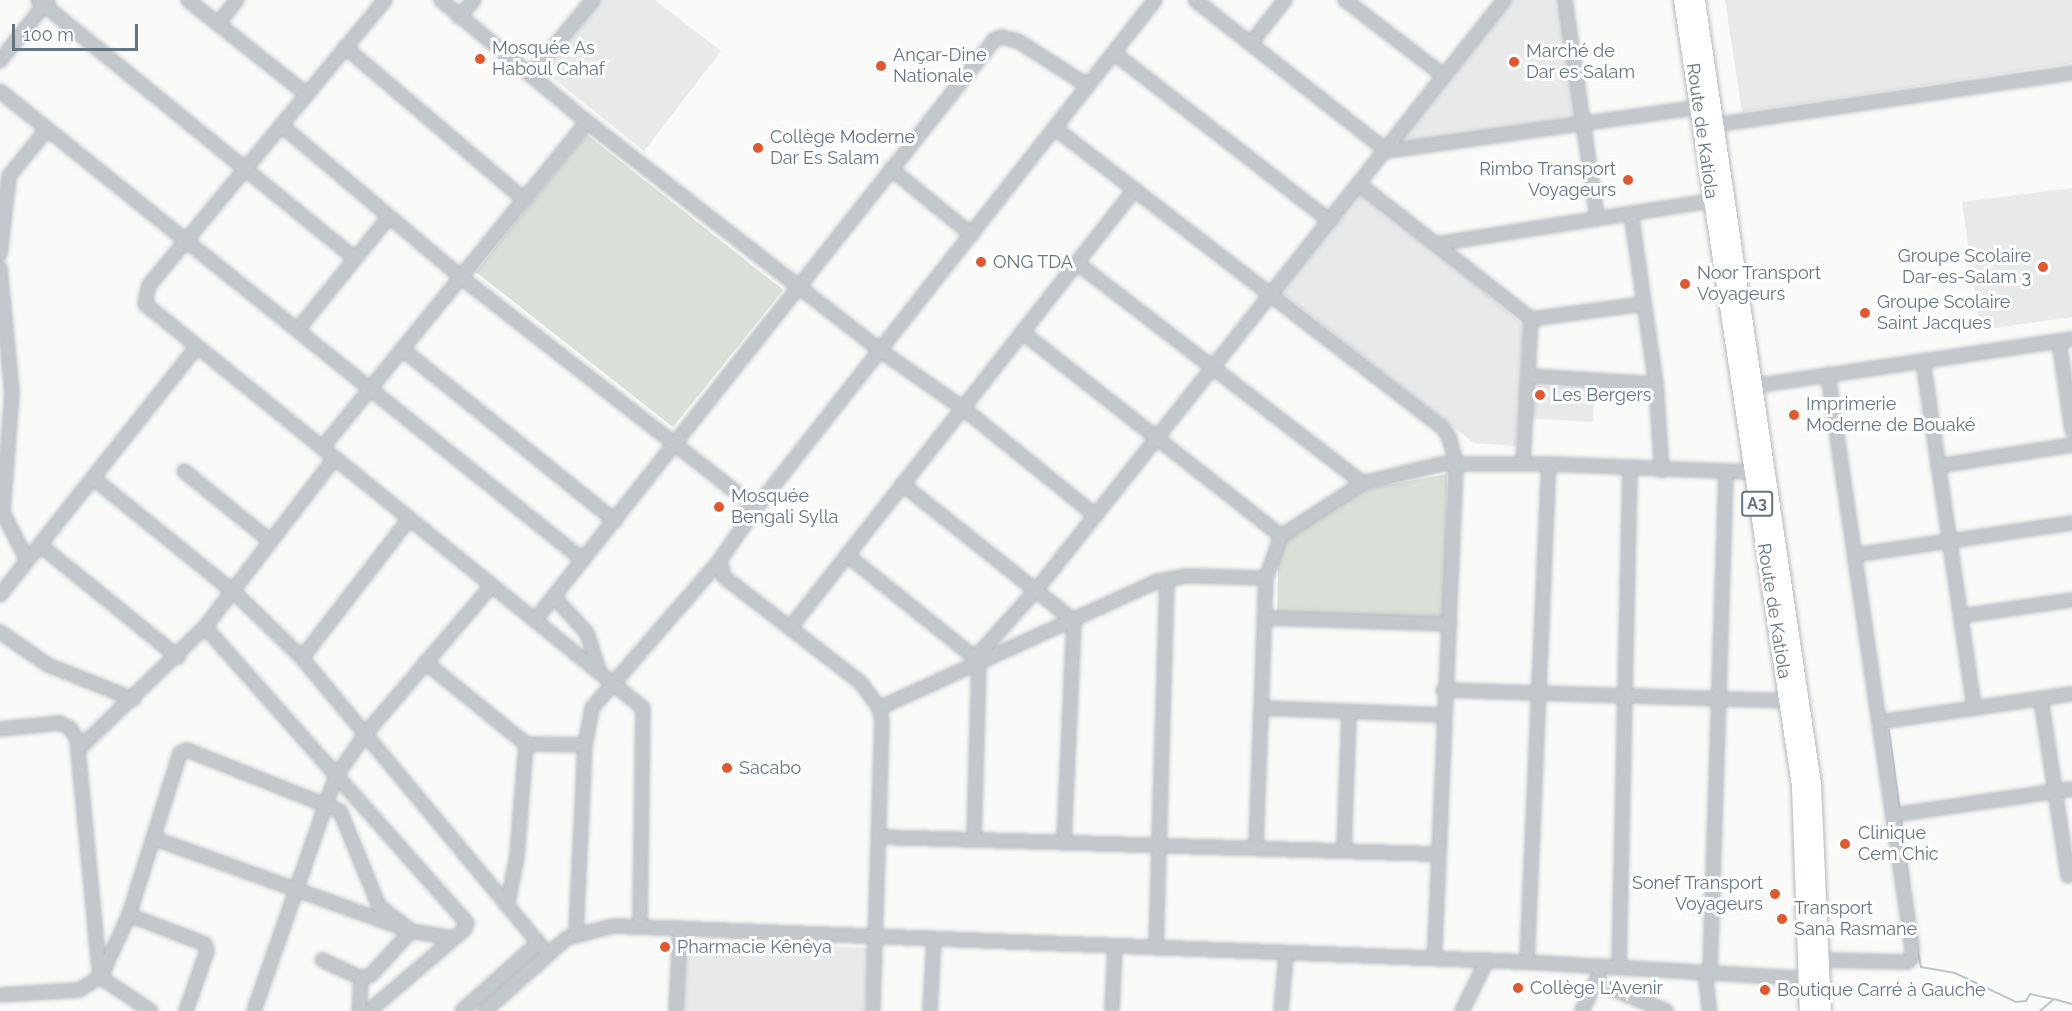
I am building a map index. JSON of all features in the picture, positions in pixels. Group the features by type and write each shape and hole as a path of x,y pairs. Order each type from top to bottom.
{"highway":[{"name":"Route de Katiola","path":"1682,0 1788,701 1803,834 1815,979 1823,1011"},
{"name":"Route de Katiola","path":"1697,0 1813,784 1822,960 1808,1011"}],"street":[{"path":"188,0 306,94"},
{"path":"218,24 237,0"},
{"path":"385,0 186,238 149,285 145,304 196,348 644,710 640,926"},
{"path":"441,0 459,18 587,122 881,351 964,409 1095,515"},
{"path":"459,18 474,0"},
{"path":"530,75 593,0"},
{"path":"576,934 585,745 592,708 606,680 720,560 756,508 1056,129 1155,0"},
{"path":"1195,0 1387,151 1699,107"},
{"path":"1251,43 1285,0"},
{"path":"1345,0 1444,76"},
{"path":"1565,0 1597,218"},
{"path":"974,839 978,659 1037,589 1270,293 1387,151 1501,1"},
{"path":"0,61 43,2 354,258"},
{"path":"535,620 995,39 1002,37 1018,41 1088,86"},
{"path":"345,47 525,200"},
{"path":"1114,52 1330,220"},
{"path":"1714,125 2072,73"},
{"path":"0,91 299,328 583,560"},
{"path":"322,448 587,122"},
{"path":"281,125 388,218 462,278 756,508"},
{"path":"0,254 9,176 46,129"},
{"path":"1056,129 1443,428 1456,464 1450,624 1443,690 1434,958"},
{"path":"891,169 972,235"},
{"path":"1359,184 1531,319 1644,304"},
{"path":"790,628 1135,189"},
{"path":"1436,244 1712,201"},
{"path":"1631,213 1656,384 1662,471"},
{"path":"299,328 388,218"},
{"path":"1077,263 1363,483"},
{"path":"0,268 12,392 3,513 27,560"},
{"path":"1523,464 1531,319"},
{"path":"1022,332 1281,536"},
{"path":"1754,386 2066,340 2072,430"},
{"path":"0,595 196,348"},
{"path":"402,349 615,521"},
{"path":"1923,361 1974,708"},
{"path":"1822,960 1907,962 1912,958 1828,374"},
{"path":"1528,376 1656,384"},
{"path":"1938,466 2072,445"},
{"path":"79,749 178,657 205,627 334,459"},
{"path":"1256,847 1266,578 1281,536 1363,483 1456,464 1549,464 1630,467 1662,471 1752,472"},
{"path":"1527,962 1549,464"},
{"path":"1619,967 1627,697 1630,467"},
{"path":"184,471 270,541"},
{"path":"1710,1011 1708,972 1720,700 1726,471"},
{"path":"93,478 234,592 302,658 367,732 548,954"},
{"path":"902,484 1037,589 1074,621"},
{"path":"302,658 409,519"},
{"path":"1855,555 2072,523"},
{"path":"40,545 178,657"},
{"path":"847,555 978,659"},
{"path":"720,560 724,577 861,683 879,708 882,720 873,1011"},
{"path":"879,708 978,659 1074,621 1167,579 1266,578"},
{"path":"1156,948 1161,845 1167,579"},
{"path":"254,1011 299,889 336,776 367,732 492,585"},
{"path":"554,597 587,633 606,680"},
{"path":"1961,616 2072,600"},
{"path":"1264,618 1450,624"},
{"path":"1064,842 1074,621"},
{"path":"205,627 467,923 453,938 369,1011"},
{"path":"0,632 48,665 133,699"},
{"path":"425,662 526,744 585,745"},
{"path":"1443,690 1788,701"},
{"path":"1879,722 2072,694"},
{"path":"2042,699 2068,876"},
{"path":"1261,708 1442,715"},
{"path":"1344,850 1349,711"},
{"path":"0,729 60,723 70,728 79,749 101,976 151,1011"},
{"path":"507,902 517,856 526,744"},
{"path":"0,994 79,990 101,976 129,915 183,750 340,811 379,906 411,931"},
{"path":"1893,815 2072,789"},
{"path":"879,837 1437,854"},
{"path":"153,838 411,931 453,938"},
{"path":"129,915 205,944 207,951 186,1011"},
{"path":"490,1010 548,954 576,934 613,926 934,938 1286,955 1487,960 1815,979"},
{"path":"676,1011 680,928"},
{"path":"322,960 361,978 371,975 411,931"},
{"path":"930,1011 934,938"},
{"path":"462,1011 539,942"},
{"path":"1113,1011 1115,947"},
{"path":"1281,1011 1286,955"},
{"path":"1462,1011 1487,960"},
{"path":"1582,1011 1602,966"},
{"path":"359,1011 361,978"},
{"path":"1596,982 1666,1011"}],"shaded area":[{"path":"600,0 655,0 721,51 644,151 542,69"},
{"name":"Marché de Dar es Salam","path":"1502,0 1565,0 1584,124 1387,151"},
{"path":"1725,0 2072,0 2072,63 1742,112"},
{"path":"586,134 783,290 673,427 476,272"},
{"path":"2072,188 2072,317 1980,330 1962,202"},
{"path":"1361,189 1523,325 1520,385 1594,388 1593,422 1518,418 1516,446 1474,443 1281,292"},
{"path":"1447,474 1445,620 1277,614 1279,530 1361,490"},
{"path":"686,940 868,948 865,1011 683,1011"}],"waterway":[{"path":"1889,730 1900,811"},
{"path":"1901,819 1909,888"},
{"path":"1917,947 1921,967 1955,973 2016,1002 2026,1001 2030,994 2054,999"},
{"path":"2040,1011 2054,999 2072,1004"}],"place":[{"name":"Mosquée As Haboul Cahaf","path":"480,59"},
{"name":"Marché de Dar es Salam","path":"1514,62"},
{"name":"Ançar-Dine Nationale","path":"881,66"},
{"name":"Collège Moderne Dar Es Salam","path":"758,148"},
{"name":"Rimbo Transport Voyageurs","path":"1628,180"},
{"name":"ONG TDA","path":"981,262"},
{"name":"Groupe Scolaire Dar-es-Salam 3","path":"2043,267"},
{"name":"Noor Transport Voyageurs","path":"1685,284"},
{"name":"Groupe Scolaire Saint Jacques","path":"1865,313"},
{"name":"Les Bergers","path":"1540,395"},
{"name":"Imprimerie Moderne de Bouaké","path":"1794,415"},
{"name":"Mosquée Bengali Sylla","path":"719,507"},
{"name":"Sacabo","path":"727,768"},
{"name":"Clinique Cem Chic","path":"1845,844"},
{"name":"Sonef Transport Voyageurs","path":"1775,894"},
{"name":"Transport Sana Rasmane","path":"1782,919"},
{"name":"Pharmacie Kênêya","path":"665,947"},
{"name":"Collège L'Avenir","path":"1518,988"},
{"name":"Boutique Carré à Gauche","path":"1765,990"}]}
